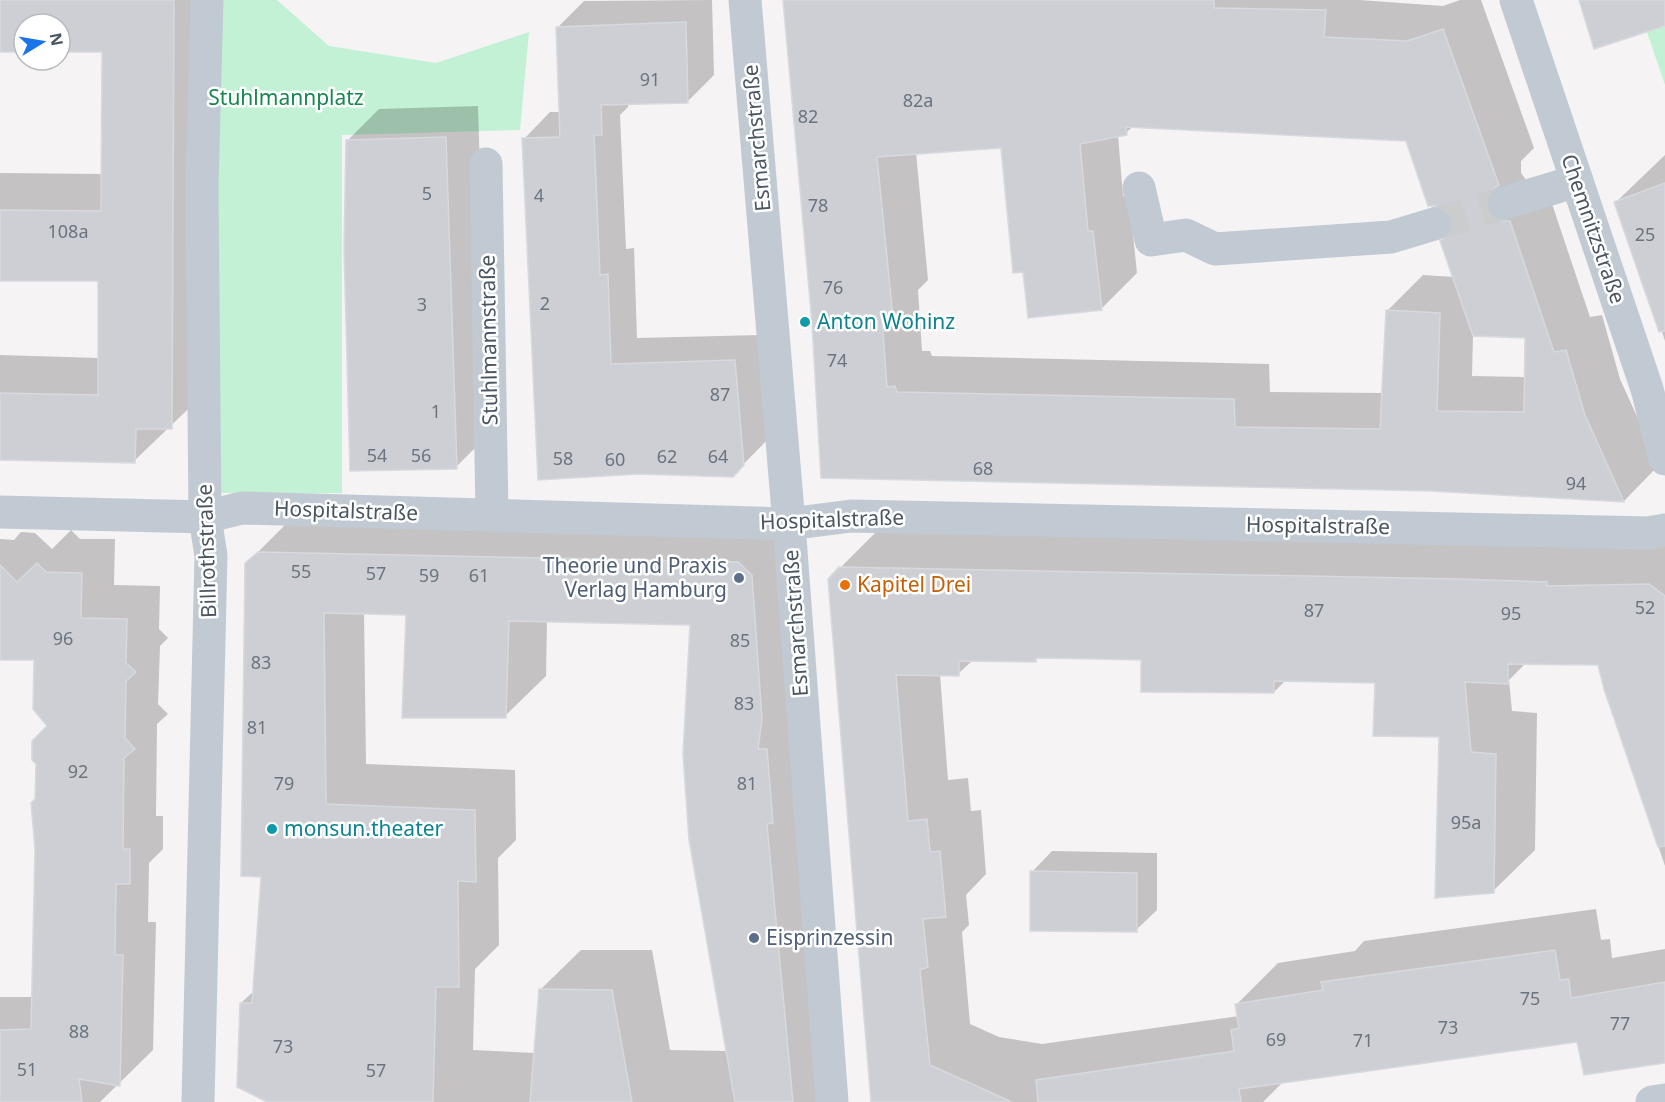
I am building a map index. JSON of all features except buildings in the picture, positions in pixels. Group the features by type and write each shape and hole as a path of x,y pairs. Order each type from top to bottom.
{"street":[{"name":"Billrothstraße","path":"198,1102 211,556 205,517 202,186 207,0"},
{"name":"Esmarchstraße","path":"745,0 789,524 832,1102"},
{"name":"Chemnitzstraße","path":"1516,0 1647,389 1665,459"},
{"name":"Stuhlmannstraße","path":"486,164 492,515"},
{"path":"1504,203 1577,181"},
{"path":"1139,188 1151,240 1186,235 1215,249 1391,237 1434,224"},
{"name":"Hospitalstraße","path":"0,512 205,517 243,508 789,524 851,516 1648,533 1665,530"},
{"path":"1652,1102 1665,1100"}],"green space":[{"name":"Stuhlmannplatz","path":"219,0 277,0 329,46 436,63 529,32 520,130 342,135 342,493 216,493"},
{"path":"1636,0 1665,0 1665,85"}],"tunnel":[{"path":"1434,224 1504,203"}],"place":[{"name":"Anton Wohinz","path":"805,322"},
{"name":"Theorie und Praxis Verlag Hamburg","path":"739,578"},
{"name":"Kapitel Drei","path":"845,585"},
{"name":"monsun.theater","path":"272,829"},
{"name":"Eisprinzessin","path":"754,938"}]}
